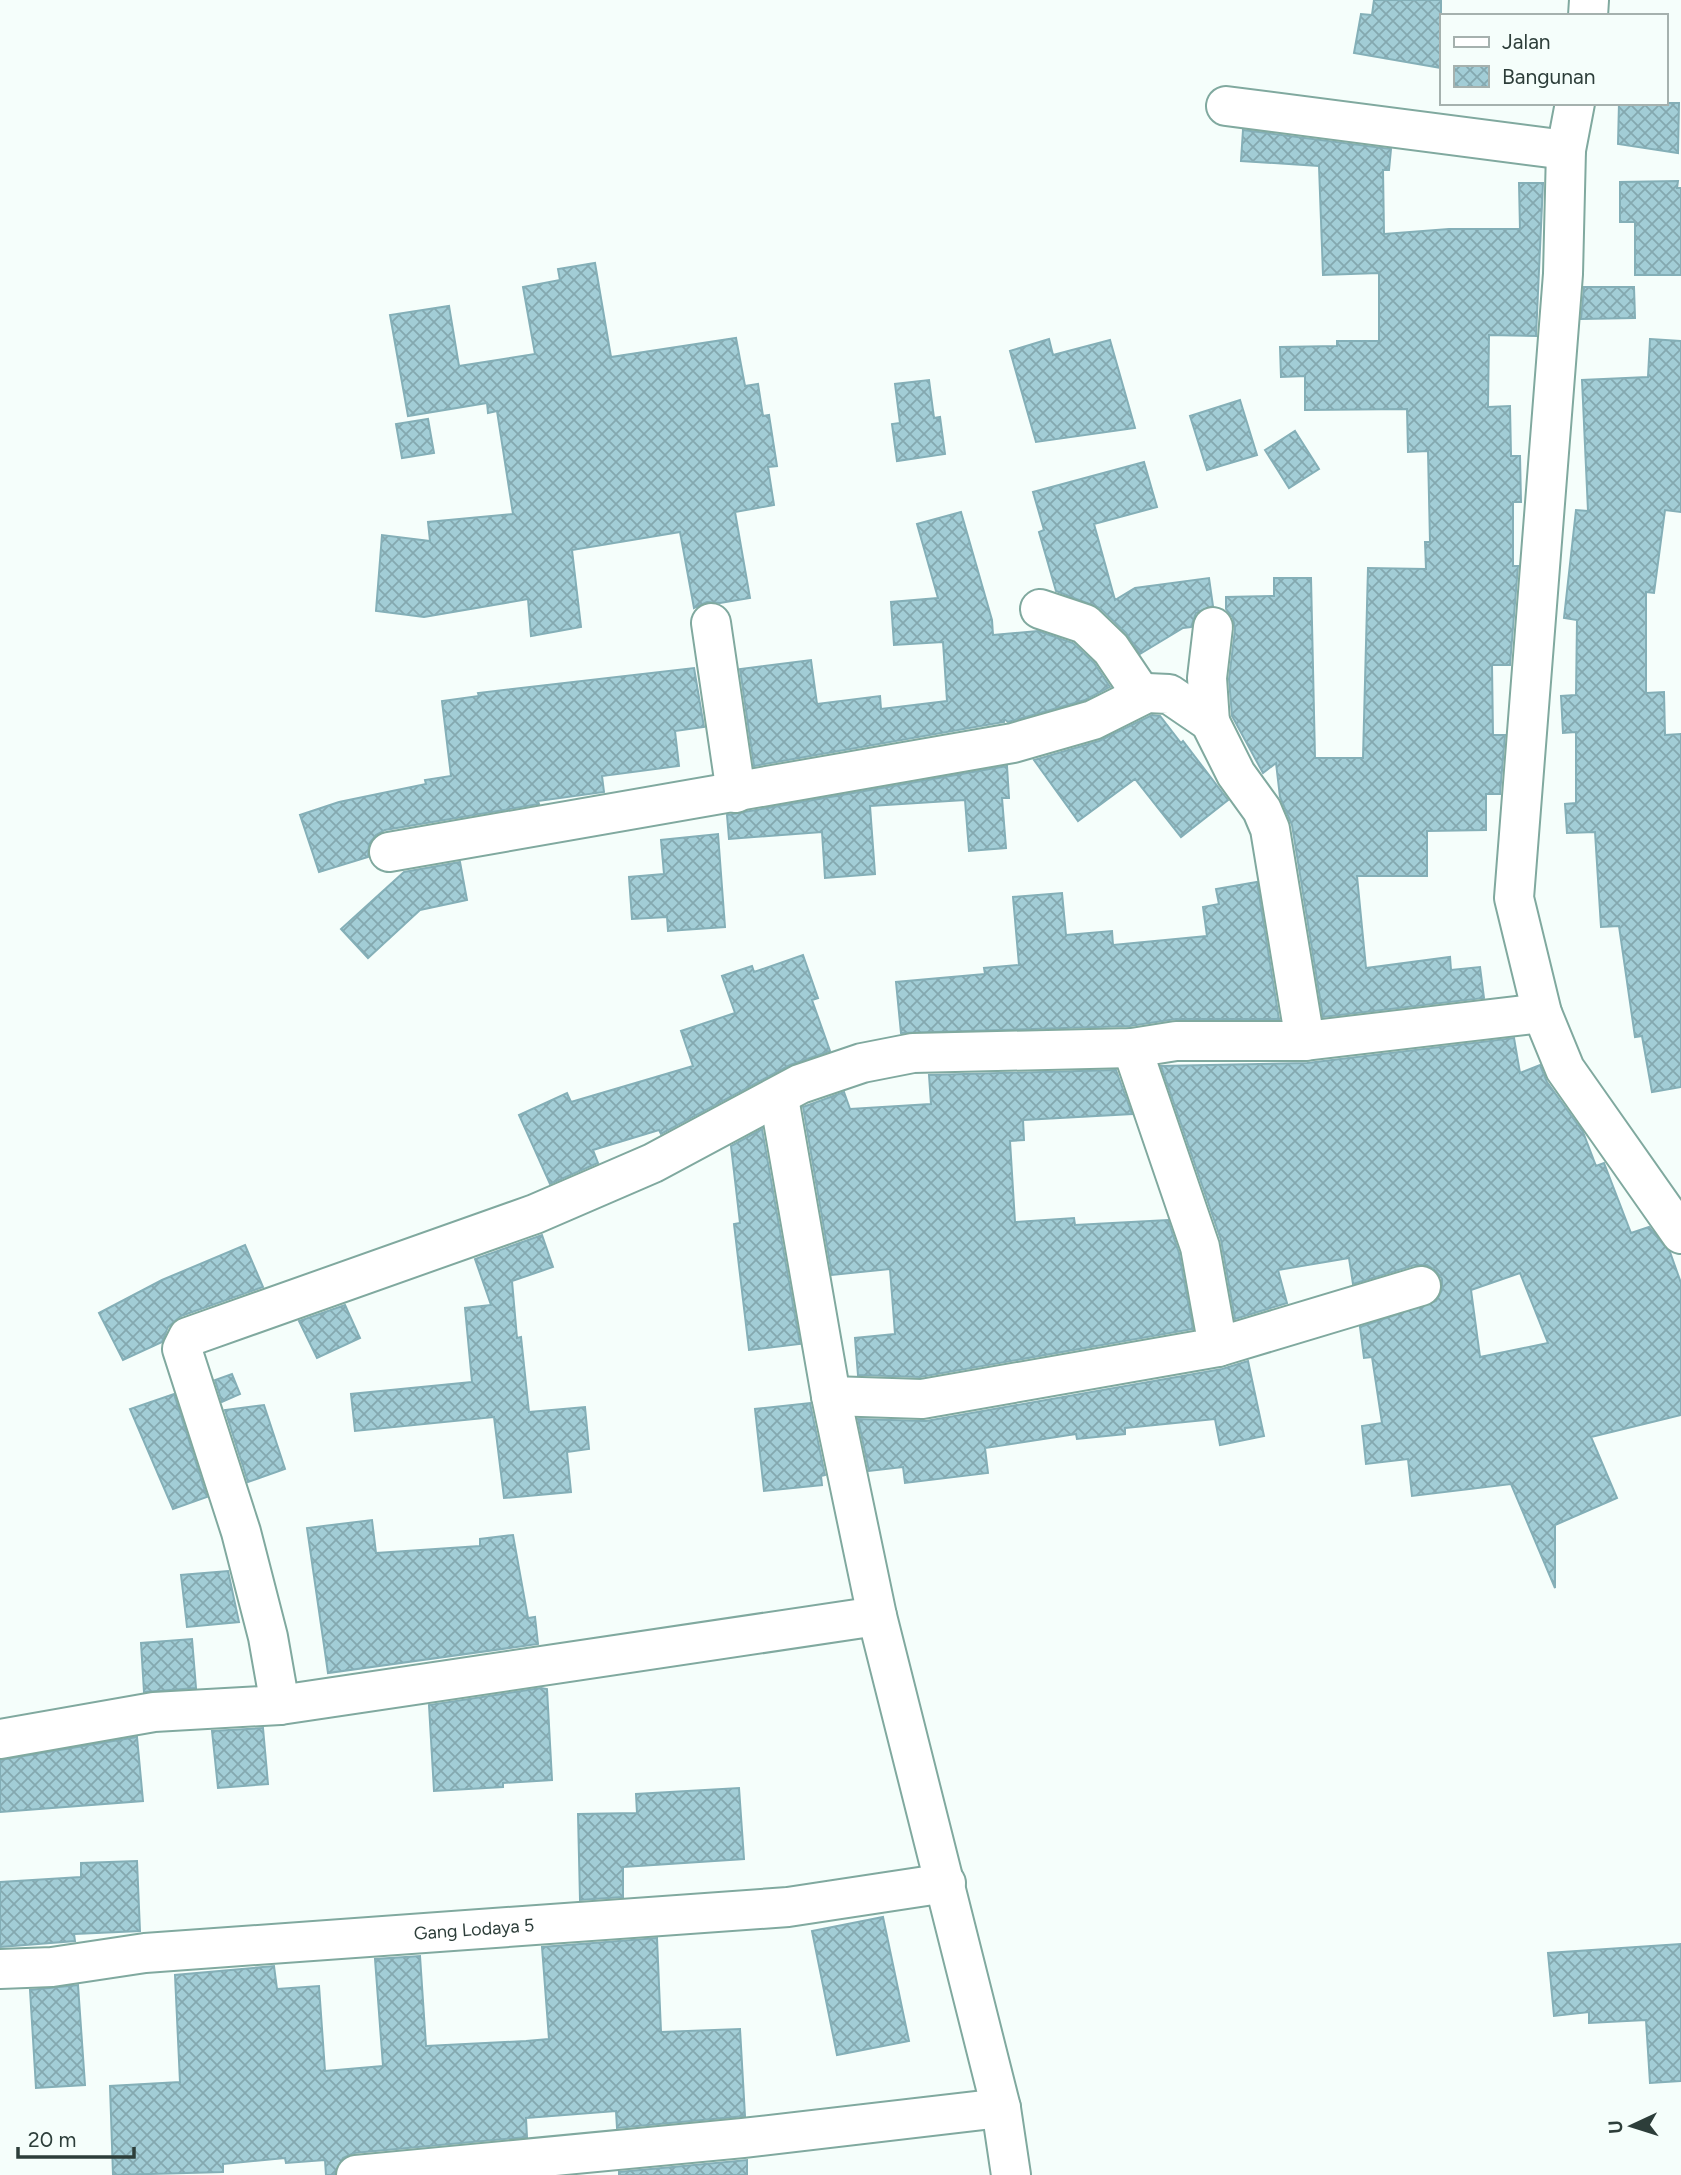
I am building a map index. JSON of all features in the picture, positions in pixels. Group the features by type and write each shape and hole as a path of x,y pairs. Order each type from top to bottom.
{"street":[{"path":"1575,105 1566,150 1563,274 1514,898 1542,1013 1565,1069 1681,1234"},
{"path":"1226,106 1566,150"},
{"path":"1040,609 1085,624 1111,649 1142,695"},
{"path":"711,623 736,793"},
{"path":"1213,627 1207,678 1210,722 1236,774 1254,799 1270,829 1305,1041"},
{"path":"389,852 1013,743 1093,720 1142,695 1169,694 1210,722"},
{"path":"281,1705 268,1637 241,1532 182,1349 188,1337 535,1214 653,1163 779,1098 800,1084 862,1063 914,1053 1132,1048 1176,1041 1305,1041 1542,1013"},
{"path":"1132,1048 1200,1247 1218,1347"},
{"path":"779,1098 831,1396 877,1616 1001,2108 1011,2175"},
{"path":"831,1396 922,1399 1218,1347 1422,1286"},
{"path":"0,1739 154,1712 281,1705 877,1616"},
{"name":"Gang Lodaya 5","path":"0,1969 52,1967 145,1953 788,1907 946,1883"},
{"path":"356,2175 743,2138 1001,2108"}],"building":[{"path":"1374,0 1441,0 1440,68 1354,53 1361,14 1372,15"},
{"path":"1679,103 1678,153 1618,144 1619,105"},
{"path":"1243,130 1391,149 1389,170 1383,170 1384,234 1449,229 1520,229 1519,183 1543,183 1536,336 1489,335 1488,407 1510,406 1511,456 1520,456 1521,502 1513,502 1513,566 1518,566 1510,665 1492,665 1493,735 1505,735 1500,794 1486,794 1486,830 1427,831 1427,876 1357,876 1366,968 1450,957 1451,970 1480,967 1484,998 1323,1017 1292,825 1280,797 1276,763 1263,773 1232,716 1229,679 1235,629 1233,618 1226,609 1226,597 1274,596 1274,578 1311,578 1315,758 1363,758 1368,568 1426,569 1425,542 1430,542 1428,451 1408,452 1407,409 1305,410 1305,376 1281,377 1280,347 1337,346 1337,341 1379,341 1379,273 1323,275 1319,166 1241,161"},
{"path":"1678,181 1677,188 1681,188 1681,275 1635,275 1635,222 1620,222 1620,182"},
{"path":"595,263 611,357 736,338 745,386 758,384 763,416 769,415 777,466 768,467 774,505 735,512 750,598 720,603 707,602 694,608 680,532 572,550 581,627 531,636 528,599 424,617 376,611 382,535 430,541 428,522 513,514 497,411 488,413 487,403 408,416 390,315 449,306 459,366 535,354 523,287 560,280 558,269"},
{"path":"1584,287 1634,287 1635,318 1581,319"},
{"path":"1049,339 1053,355 1110,340 1135,428 1036,442 1010,351"},
{"path":"1650,339 1681,341 1681,512 1665,510 1654,593 1646,592 1646,693 1664,692 1665,735 1681,734 1681,1087 1652,1092 1642,1036 1635,1037 1619,926 1601,927 1595,832 1567,833 1565,804 1576,803 1576,732 1563,733 1561,696 1576,695 1577,620 1564,618 1576,510 1588,511 1582,380 1648,377"},
{"path":"929,380 934,418 940,417 945,454 897,461 892,424 900,423 895,384"},
{"path":"1240,400 1257,455 1207,470 1190,416"},
{"path":"428,419 434,453 402,458 396,424"},
{"path":"1295,431 1319,469 1289,488 1265,450"},
{"path":"1144,462 1157,507 1094,524 1115,600 1135,588 1209,578 1213,606 1196,613 1191,627 1183,628 1140,654 1126,633 1100,608 1056,591 1039,532 1044,530 1033,492"},
{"path":"961,512 992,620 993,635 1038,631 1073,643 1094,663 1110,687 1085,700 1008,722 1004,719 1004,722 754,766 740,669 811,660 817,704 880,696 881,709 947,701 943,642 894,645 891,602 938,598 917,524"},
{"path":"694,668 704,727 675,731 679,766 602,776 604,792 538,801 539,804 385,830 376,835 369,844 368,857 319,872 300,815 339,802 426,784 425,780 451,776 442,701 479,696 478,693"},
{"path":"1152,715 1160,716 1181,743 1183,741 1228,800 1181,837 1135,779 1078,821 1034,760 1099,741"},
{"path":"1007,766 1009,798 1002,798 1006,848 969,851 965,800 870,806 875,874 825,878 822,832 729,839 727,815"},
{"path":"718,834 725,927 668,931 667,917 632,919 629,877 664,874 661,840"},
{"path":"460,862 467,900 420,910 368,958 341,929 404,872"},
{"path":"1257,882 1279,1019 1176,1019 1130,1026 901,1033 896,982 985,974 984,968 1019,965 1013,897 1062,893 1066,935 1112,931 1113,945 1207,936 1203,907 1219,904 1216,889"},
{"path":"803,955 818,998 812,1000 830,1051 790,1065 661,1134 659,1130 593,1150 598,1163 550,1184 519,1115 567,1093 571,1102 693,1066 681,1031 735,1013 722,976 752,966 754,972"},
{"path":"1514,1038 1520,1073 1540,1065 1547,1082 1583,1132 1596,1166 1604,1163 1631,1233 1649,1227 1670,1252 1681,1283 1681,1415 1591,1437 1617,1498 1555,1525 1555,1588 1511,1484 1412,1496 1408,1459 1366,1464 1362,1426 1382,1423 1372,1357 1364,1358 1360,1327 1436,1301 1442,1290 1442,1279 1436,1271 1427,1265 1415,1265 1353,1284 1349,1258 1278,1270 1287,1303 1235,1319 1221,1240 1161,1066 1307,1063","holes":["1520,1273 1548,1343 1480,1357 1471,1290"]},
{"path":"1116,1070 1132,1114 1023,1120 1024,1140 1010,1141 1015,1222 1074,1218 1075,1225 1168,1220 1179,1253 1193,1329 920,1377 858,1375 855,1338 895,1334 890,1269 832,1275 803,1107 844,1092 850,1109 931,1104 929,1075"},
{"path":"762,1129 800,1344 749,1350 734,1224 740,1223 731,1146"},
{"path":"542,1235 553,1267 512,1281 517,1338 521,1337 529,1412 585,1407 589,1449 567,1452 571,1492 504,1498 494,1417 355,1431 351,1394 472,1382 465,1308 491,1305 475,1259"},
{"path":"245,1245 263,1287 181,1316 168,1327 162,1342 123,1360 99,1313 162,1280"},
{"path":"345,1305 360,1338 317,1358 299,1321"},
{"path":"1248,1361 1264,1436 1220,1445 1215,1419 1125,1428 1125,1434 1077,1439 1076,1434 985,1448 988,1473 905,1483 903,1467 869,1471 858,1419 926,1421 1222,1369"},
{"path":"232,1374 240,1394 222,1402 215,1380"},
{"path":"174,1394 207,1497 173,1509 130,1409"},
{"path":"810,1403 825,1475 821,1476 822,1485 764,1491 755,1409"},
{"path":"264,1405 285,1469 248,1482 225,1410"},
{"path":"372,1520 376,1553 480,1546 480,1539 513,1535 528,1618 535,1617 538,1644 328,1673 307,1528"},
{"path":"228,1571 239,1622 187,1627 181,1575"},
{"path":"192,1639 196,1688 144,1692 141,1643"},
{"path":"547,1689 552,1780 503,1783 503,1787 434,1791 429,1705"},
{"path":"263,1728 268,1784 218,1788 212,1731"},
{"path":"137,1737 143,1801 0,1812 0,1760"},
{"path":"739,1788 744,1859 623,1867 623,1897 580,1900 578,1814 637,1813 636,1794"},
{"path":"137,1861 140,1931 74,1934 75,1941 0,1947 0,1882 81,1877 81,1863"},
{"path":"883,1917 909,2041 837,2055 812,1931"},
{"path":"657,1938 661,2032 740,2029 745,2116 617,2128 616,2111 526,2118 527,2137 354,2153 343,2158 334,2175 326,2175 325,2160 286,2163 285,2158 223,2164 223,2172 113,2175 110,2086 180,2082 175,1975 274,1966 277,1989 319,1986 325,2071 383,2066 375,1959 420,1956 426,2046 526,2041 549,2039 542,1947"},
{"path":"1681,1944 1681,2081 1650,2083 1646,2020 1589,2023 1589,2012 1554,2016 1548,1953"},
{"path":"78,1985 85,2085 36,2088 30,1990"},
{"path":"747,2160 747,2175 619,2175 619,2172"}]}
